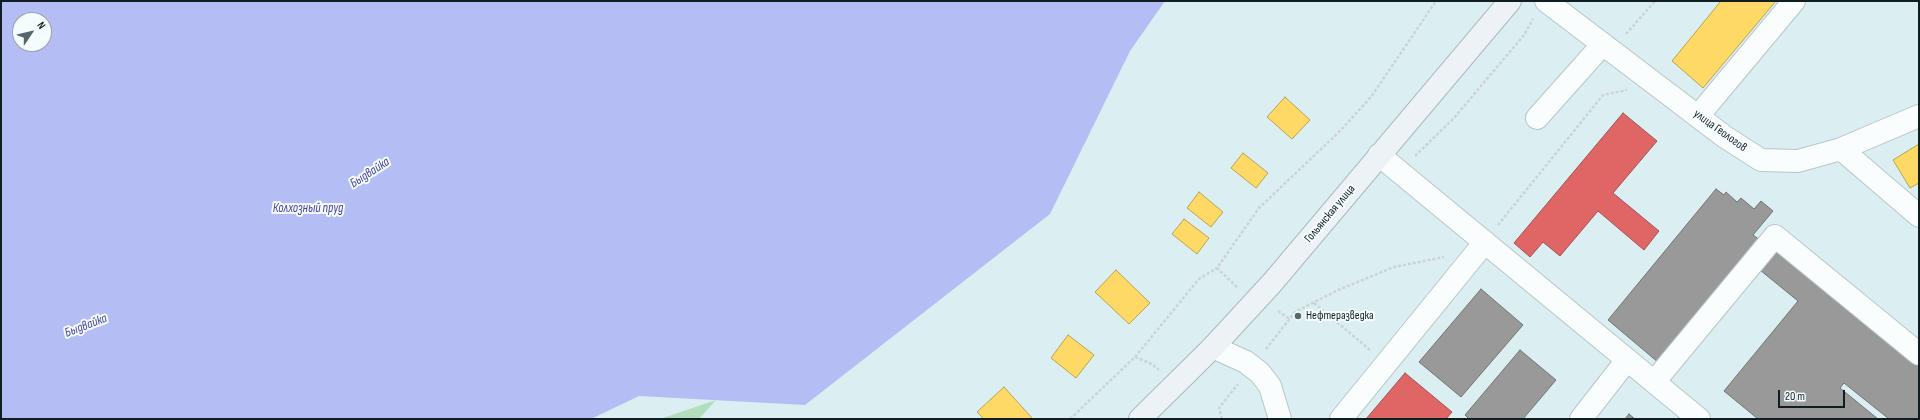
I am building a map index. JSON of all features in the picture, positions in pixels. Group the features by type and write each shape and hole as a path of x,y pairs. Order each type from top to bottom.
{"main road":[{"name":"Гольянская улица","path":"1140,419 1214,347 1254,303 1510,1"}],"street":[{"path":"1698,116 1794,1"},
{"name":"улица Геологов","path":"1541,8 1607,47 1698,116 1761,160 1798,161 1841,149 1919,116"},
{"path":"1537,118 1607,47"},
{"path":"1841,149 1918,214"},
{"path":"1379,155 1699,419"},
{"path":"1654,382 1775,236 1919,354"},
{"path":"1341,419 1485,242"},
{"path":"1214,347 1252,366 1260,373 1270,386 1280,419"},
{"path":"1580,419 1627,360"}],"path":[{"path":"1070,419 1135,357 1199,279 1217,268 1259,208 1340,131 1371,97 1436,1"},
{"path":"1607,47 1655,1"},
{"path":"1399,171 1454,118 1524,35 1541,8"},
{"path":"1485,242 1603,95 1656,84"},
{"path":"1222,419 1219,408 1295,312 1336,291 1394,267 1450,255"},
{"path":"1217,268 1271,320 1278,310 1290,318"},
{"path":"1314,303 1386,363"},
{"path":"1135,357 1152,364 1175,385"}],"green space":[{"path":"716,400 699,419 660,419"}],"water":[{"name":"Колхозный пруд","path":"1,1 1165,1 1130,51 1050,214 805,405 639,396 591,419 1,419"}],"building: Homes":[{"path":"1721,1 1776,1 1703,88 1672,61"},
{"path":"1285,97 1310,120 1292,139 1267,117"},
{"path":"1919,144 1919,183 1910,188 1893,160"},
{"path":"1243,153 1268,173 1256,188 1231,168"},
{"path":"1199,192 1223,212 1211,227 1187,208"},
{"path":"1184,219 1209,238 1197,254 1172,234"},
{"path":"1116,270 1150,303 1129,324 1095,292"},
{"path":"1068,335 1094,355 1076,378 1051,358"},
{"path":"1004,387 1032,418 1031,419 984,419 977,412"}],"building: Shops":[{"path":"1623,113 1657,141 1613,193 1659,231 1644,250 1598,211 1560,256 1543,242 1530,257 1514,243"},
{"path":"1405,373 1452,412 1446,419 1366,419"}],"building: Industry":[{"path":"1716,189 1724,195 1726,192 1737,202 1741,198 1754,209 1761,201 1773,211 1753,235 1760,240 1659,363 1608,320"},
{"path":"1777,250 1919,367 1919,419 1889,419 1844,383 1840,388 1878,419 1758,419 1724,391 1798,301 1760,270"},
{"path":"1481,289 1523,325 1461,397 1419,362"},
{"path":"1520,350 1556,380 1523,419 1469,419 1465,415"},
{"path":"1629,414 1635,419 1625,419"}],"place":[{"name":"Нефтеразведка","path":"1298,316"}],"water label":[{"name":"Быдвайка","path":"370,173"},
{"name":"Быдвайка","path":"86,326"}]}
